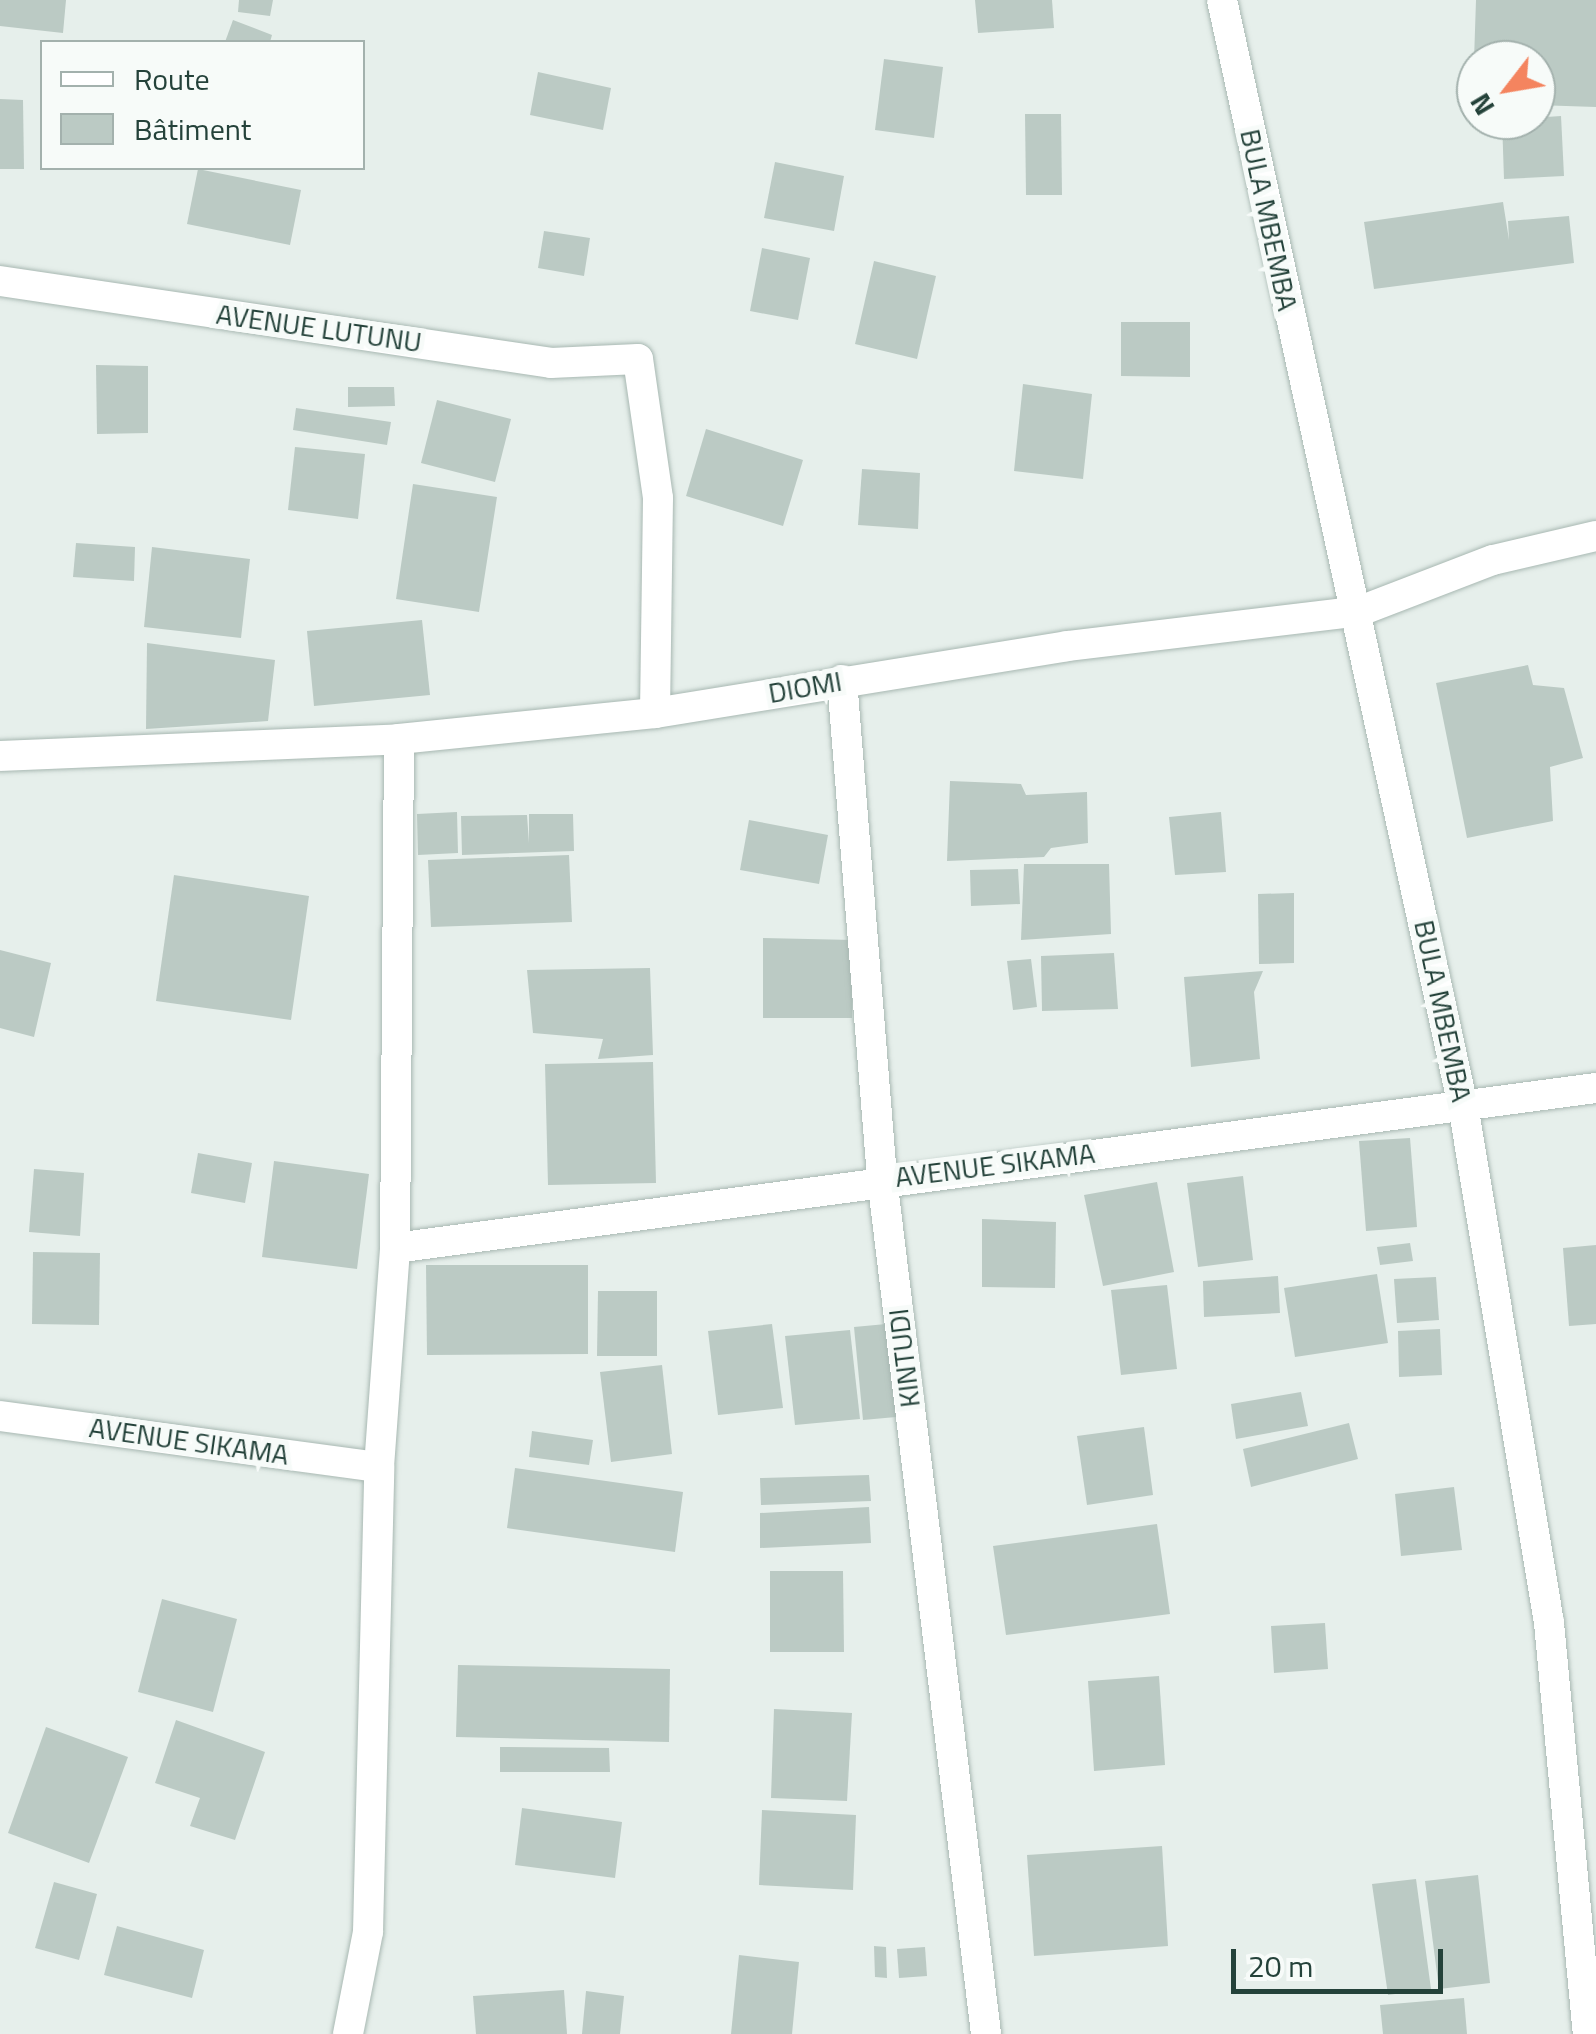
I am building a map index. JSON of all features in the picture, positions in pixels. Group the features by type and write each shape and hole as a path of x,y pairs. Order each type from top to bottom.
{"street":[{"name":"BULA MBEMBA","path":"1222,0 1360,612 1464,1111 1550,1623 1588,2034"},
{"name":"AVENUE LUTUNU","path":"0,281 551,363 638,359 658,498 655,713"},
{"name":"DIOMI","path":"0,756 399,739 655,713 842,680 1360,612 1494,560 1596,536"},
{"name":"KINTUDI","path":"842,680 882,1178 986,2034"},
{"path":"348,2034 368,1932 378,1466 395,1248 399,739"},
{"name":"AVENUE SIKAMA","path":"395,1248 882,1178 1464,1111 1596,1088"},
{"name":"AVENUE SIKAMA","path":"0,1416 378,1466"}],"building":[{"path":"0,0 66,0 63,33 0,26"},
{"path":"239,0 273,0 270,16 238,12"},
{"path":"975,0 1052,0 1054,28 978,33"},
{"path":"1476,0 1596,0 1596,107 1556,106 1556,40 1475,40"},
{"path":"233,20 272,35 271,40 226,40"},
{"path":"884,59 943,67 934,138 875,130"},
{"path":"538,72 611,88 603,130 530,115"},
{"path":"0,99 23,100 24,169 0,169"},
{"path":"1025,114 1061,114 1062,195 1026,195"},
{"path":"1556,116 1561,116 1564,176 1504,179 1503,140 1556,140"},
{"path":"775,162 844,176 834,231 764,218"},
{"path":"198,170 301,190 290,245 187,224"},
{"path":"1503,202 1509,240 1508,221 1569,216 1574,263 1374,289 1364,222"},
{"path":"544,231 590,238 584,276 538,268"},
{"path":"762,248 810,258 798,320 750,311"},
{"path":"874,261 936,276 917,359 855,344"},
{"path":"1121,322 1190,322 1190,377 1121,376"},
{"path":"96,365 148,366 148,433 97,434"},
{"path":"1023,384 1092,394 1083,479 1014,471"},
{"path":"348,387 394,387 395,406 348,407"},
{"path":"437,400 511,419 495,482 421,463"},
{"path":"296,408 391,422 387,445 293,430"},
{"path":"706,429 803,460 783,526 686,496"},
{"path":"295,447 365,454 358,519 288,510"},
{"path":"862,469 920,473 918,529 858,525"},
{"path":"413,484 497,497 479,612 396,599"},
{"path":"76,543 135,547 134,581 73,577"},
{"path":"152,547 250,559 241,638 144,627"},
{"path":"422,620 430,695 314,706 307,631"},
{"path":"147,643 275,660 268,721 146,729"},
{"path":"1528,665 1533,685 1564,688 1583,758 1550,767 1553,821 1467,838 1436,683"},
{"path":"950,781 1021,784 1026,795 1087,792 1088,843 1051,848 1044,857 947,861"},
{"path":"457,812 458,853 418,855 417,814"},
{"path":"1221,812 1226,872 1175,875 1169,817"},
{"path":"529,814 573,814 574,851 462,855 461,816 527,815 529,843"},
{"path":"749,820 828,835 819,884 740,870"},
{"path":"569,855 572,922 431,927 428,860"},
{"path":"1024,864 1109,864 1111,934 1021,940"},
{"path":"1018,869 1020,904 971,906 970,870"},
{"path":"174,875 309,896 291,1020 156,1001"},
{"path":"1294,893 1294,963 1259,964 1258,894"},
{"path":"763,938 853,940 852,1018 763,1018"},
{"path":"0,950 51,963 34,1037 0,1028"},
{"path":"1114,953 1118,1009 1042,1011 1041,956"},
{"path":"1031,959 1037,1007 1013,1010 1007,961"},
{"path":"650,968 653,1055 598,1059 603,1039 533,1033 527,970"},
{"path":"1263,971 1254,992 1260,1059 1191,1067 1184,977"},
{"path":"653,1062 656,1183 548,1185 545,1064"},
{"path":"1410,1138 1417,1227 1366,1231 1359,1141"},
{"path":"198,1153 252,1163 245,1203 191,1193"},
{"path":"274,1161 369,1174 357,1269 262,1257"},
{"path":"34,1169 84,1173 80,1236 29,1232"},
{"path":"1243,1176 1253,1260 1198,1267 1187,1183"},
{"path":"1157,1182 1174,1272 1103,1286 1084,1195"},
{"path":"982,1219 1056,1222 1055,1288 982,1287"},
{"path":"1410,1243 1413,1261 1380,1265 1377,1247"},
{"path":"1596,1245 1596,1324 1569,1326 1563,1248"},
{"path":"33,1252 100,1253 99,1325 32,1324"},
{"path":"426,1265 588,1265 588,1354 427,1355"},
{"path":"1377,1274 1388,1343 1295,1357 1284,1288"},
{"path":"1278,1276 1280,1313 1204,1317 1203,1281"},
{"path":"1436,1277 1439,1320 1397,1323 1394,1279"},
{"path":"1167,1285 1177,1369 1121,1375 1111,1290"},
{"path":"598,1291 657,1291 657,1356 597,1356"},
{"path":"897,1323 907,1416 863,1420 854,1327"},
{"path":"772,1324 783,1408 718,1415 708,1331"},
{"path":"1440,1329 1442,1375 1399,1377 1398,1331"},
{"path":"850,1330 860,1419 795,1425 785,1336"},
{"path":"662,1365 672,1454 611,1462 600,1372"},
{"path":"1301,1392 1308,1426 1236,1439 1231,1404"},
{"path":"1349,1423 1358,1459 1251,1487 1243,1449"},
{"path":"1144,1427 1153,1495 1087,1505 1077,1436"},
{"path":"532,1431 593,1440 589,1465 529,1457"},
{"path":"515,1468 683,1492 675,1552 507,1528"},
{"path":"869,1475 871,1501 761,1505 760,1478"},
{"path":"1454,1487 1462,1550 1401,1556 1395,1494"},
{"path":"869,1507 871,1543 760,1548 760,1513"},
{"path":"1157,1524 1170,1614 1006,1635 993,1546"},
{"path":"770,1571 843,1571 844,1652 770,1652"},
{"path":"162,1599 237,1619 213,1712 138,1692"},
{"path":"1325,1623 1328,1669 1274,1673 1271,1626"},
{"path":"458,1665 670,1669 669,1742 456,1737"},
{"path":"1159,1676 1165,1765 1094,1771 1088,1681"},
{"path":"774,1709 852,1713 847,1801 771,1798"},
{"path":"176,1720 265,1752 235,1840 190,1826 200,1798 155,1783"},
{"path":"46,1727 128,1757 89,1863 8,1833"},
{"path":"500,1747 609,1748 610,1772 500,1772"},
{"path":"522,1808 622,1822 615,1878 515,1865"},
{"path":"762,1810 856,1815 853,1890 759,1885"},
{"path":"1162,1846 1168,1946 1034,1956 1027,1855"},
{"path":"1478,1875 1490,1983 1439,1989 1425,1881"},
{"path":"1416,1879 1431,1989 1388,1995 1372,1884"},
{"path":"54,1882 97,1894 79,1960 35,1948"},
{"path":"117,1926 204,1950 192,1998 104,1975"},
{"path":"874,1946 886,1947 887,1978 875,1977"},
{"path":"925,1947 927,1976 899,1978 897,1949"},
{"path":"739,1955 799,1962 792,2034 731,2034"},
{"path":"564,1990 567,2034 476,2034 473,1996"},
{"path":"586,1991 624,1996 620,2034 582,2034"},
{"path":"1464,1998 1467,2034 1383,2034 1380,2005"}]}
